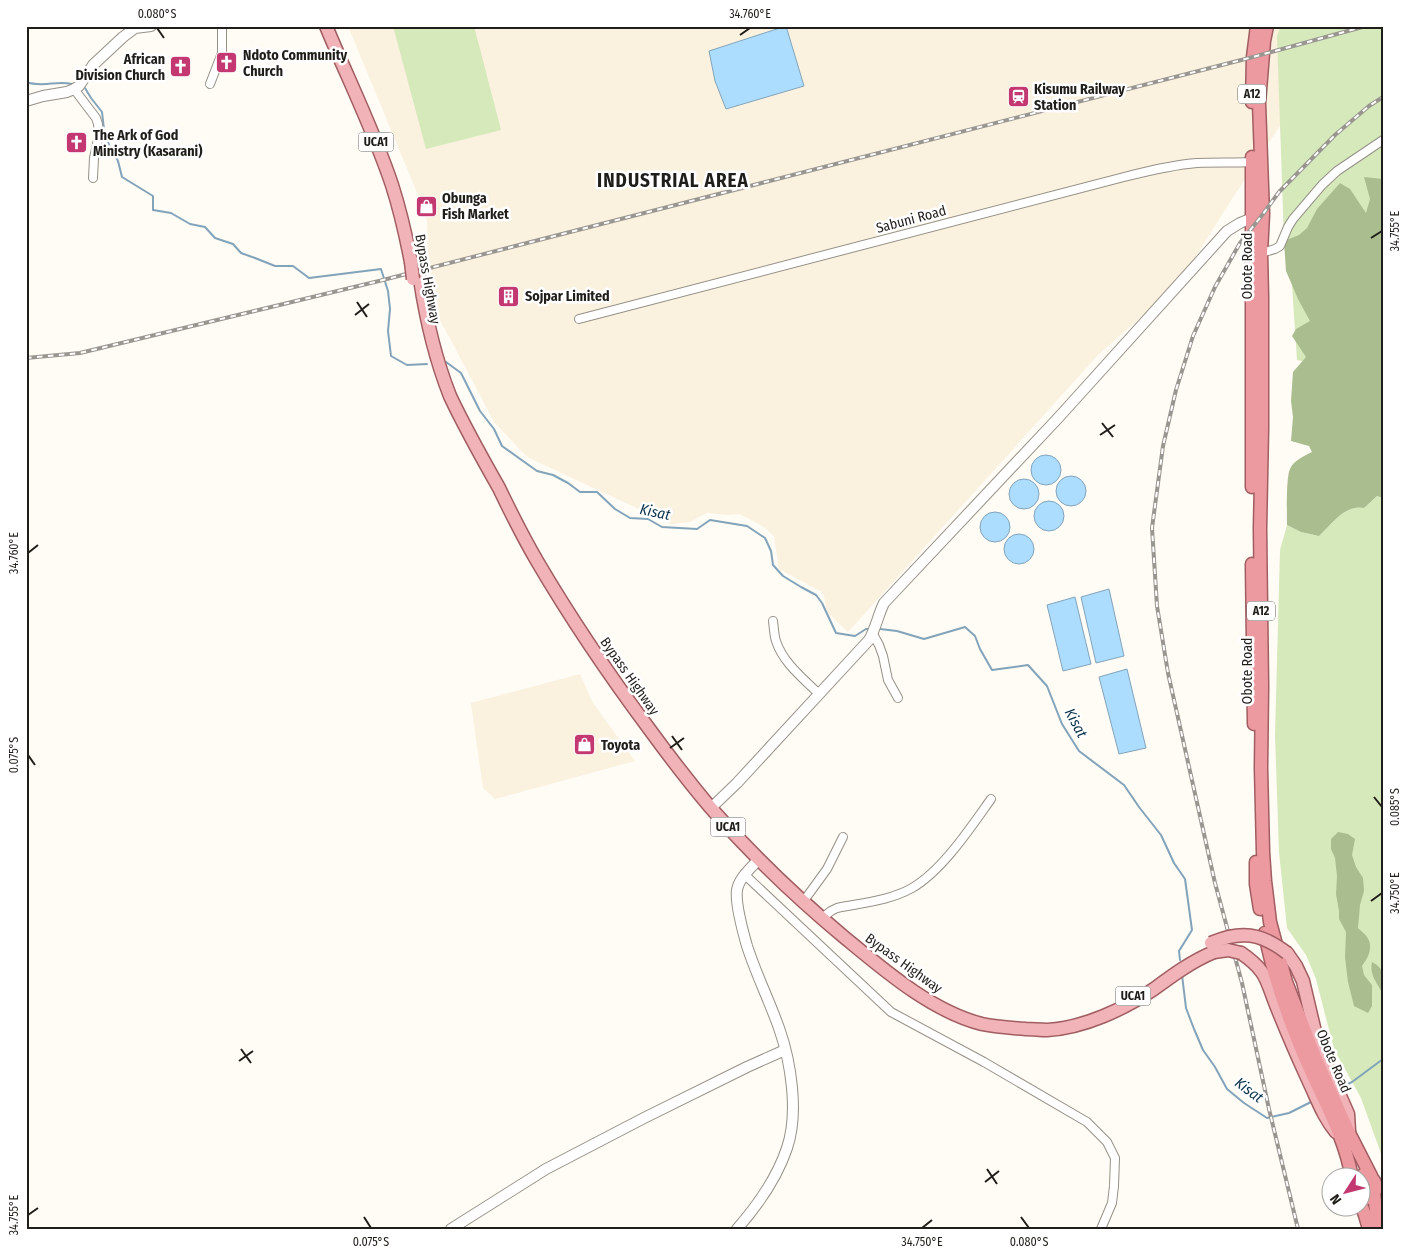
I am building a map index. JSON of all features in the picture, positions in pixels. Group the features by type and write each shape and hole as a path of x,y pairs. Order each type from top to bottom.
{"highway":[{"name":"A12","path":"1252,162 1255,103 1253,57 1257,26"},
{"name":"Obote Road","path":"1267,26 1255,103 1258,216 1252,624 1256,884 1276,981 1304,1056 1345,1135 1366,1168"},
{"name":"Obote Road","path":"1252,162 1261,253 1262,297 1260,529 1261,768 1265,881 1270,922 1286,982 1345,1135 1350,1168"},
{"name":"A12","path":"1372,1178 1375,1183 1374,1193 1378,1229"}],"main road":[{"name":"Bypass Highway","path":"326,26 392,184 415,262"},
{"name":"Bypass Highway","path":"334,26 348,55 393,167 407,212 423,334 446,405 467,446 506,512 518,527 615,683 676,766 711,808 803,902 884,969 920,995 962,1017 982,1024 1024,1029 1044,1027"},
{"name":"UCA1","path":"1247,934 1261,937 1276,944 1287,953 1303,981 1316,1036 1348,1114 1345,1135 1328,1122 1276,1007 1268,981 1259,968 1241,953 1228,950 1214,952 1201,957 1122,1008 1087,1022 1056,1029 1044,1027 1083,1017 1116,1005 1137,994 1202,948 1222,938 1247,934"}],"street":[{"path":"26,101 66,92 79,86 93,64 122,37 135,28 151,26"},
{"path":"210,84 222,53 222,26"},
{"path":"74,89 96,118 98,124 99,134 94,158 93,178"},
{"path":"1261,253 1280,246 1293,219 1337,171 1383,140"},
{"name":"Sabuni Road","path":"579,319 1124,177 1196,163 1252,162"},
{"path":"711,808 737,783 860,651 873,634 880,612 891,596 1052,424 1227,232 1234,226 1258,216"},
{"path":"773,621 776,642 783,655 819,694"},
{"path":"873,634 883,656 888,680 898,698"},
{"path":"822,918 837,908 882,899 917,885 952,851 991,798"},
{"path":"803,902 827,869 843,838"},
{"path":"737,1229 763,1196 773,1179 787,1147 792,1118 792,1092 780,1029 743,934 737,892 739,883 759,859"},
{"path":"745,875 832,954 891,1012 984,1062 1087,1122 1107,1142 1115,1158 1112,1203 1101,1229"},
{"path":"452,1229 546,1169 644,1118 785,1050"}],"shaded area":[{"path":"348,26 1383,26 1383,62 1291,109 1194,259 1158,302 1098,355 848,632 827,612 822,592 779,569 774,536 764,527 739,514 706,513 690,522 670,524 527,457 494,422 428,300 427,220"},
{"path":"580,674 593,703 635,761 495,799 483,788 471,703"}],"green space":[{"path":"393,26 474,26 501,130 426,149"},
{"path":"1281,26 1383,26 1383,366 1374,378 1297,360 1289,240 1284,241 1277,36"},
{"path":"1364,177 1383,179 1383,498 1377,496 1364,508 1351,509 1345,512 1319,536 1301,532 1287,525 1287,488 1291,466 1312,452 1309,446 1291,441 1293,372 1306,357 1292,336 1296,329 1310,321 1286,271 1284,241 1299,235 1307,228 1317,209 1340,183 1350,189 1366,213 1370,199"},
{"path":"1377,496 1383,498 1383,1159 1361,1098 1334,1049 1316,979 1306,955 1287,928 1279,852 1275,735 1280,550 1287,525 1301,532 1319,536 1339,516 1351,509 1364,508"},
{"path":"1338,832 1348,834 1355,839 1352,855 1356,867 1363,878 1364,891 1360,905 1358,928 1367,937 1370,945 1368,956 1362,966 1364,975 1372,985 1372,1006 1368,1013 1354,1006 1348,982 1345,957 1346,932 1339,919 1335,858 1331,849 1331,839"},
{"path":"1372,962 1382,971 1383,994 1373,974"}],"water":[{"path":"786,26 804,86 726,109 715,81 709,51"},
{"path":"1046,455 1057,459 1061,470 1057,481 1046,485 1035,481 1031,470 1035,459"},
{"path":"1071,476 1082,480 1086,491 1082,502 1071,506 1060,502 1056,491 1060,480"},
{"path":"1024,479 1035,483 1039,494 1035,505 1024,509 1013,505 1009,494 1013,483"},
{"path":"1049,501 1060,505 1064,516 1060,527 1049,531 1038,527 1034,516 1038,505"},
{"path":"995,512 1006,516 1010,527 1006,538 995,542 984,538 980,527 984,516"},
{"path":"1019,534 1030,538 1034,549 1030,560 1019,564 1008,560 1004,549 1008,538"},
{"path":"1109,589 1124,656 1096,663 1081,597"},
{"path":"1075,597 1091,664 1063,671 1047,605"},
{"path":"1127,669 1146,748 1119,754 1099,677"}],"waterway":[{"path":"26,82 32,84 72,84"},
{"path":"85,88 102,112 104,129 109,145 118,161 122,177 153,196 153,210 171,213 190,224 205,227 215,238 233,244 241,253 275,266 293,266 309,278 381,269 388,291 390,309 388,331 391,356 407,365 427,364"},
{"name":"Kisat","path":"443,362 446,362 461,373 480,411 494,429 502,446 537,471 553,475 580,492 597,492 615,509 630,518 648,519 662,527 697,529 710,520 747,526 765,538 771,551 773,565 783,576 816,595 822,603 836,633 855,636 868,629"},
{"name":"Kisat","path":"880,629 897,631 924,639 965,627 975,636 992,670 1028,665 1047,686 1062,724 1079,751 1124,785 1161,835 1174,863 1185,879 1192,930 1179,951 1180,960"},
{"name":"Kisat","path":"1182,975 1186,1008 1194,1029 1203,1050 1227,1089 1267,1118 1289,1113 1313,1101"},
{"name":"Kisat","path":"1342,1087 1352,1082 1383,1059"}],"railway":[{"path":"26,358 80,353 379,281 1253,57 1366,26"},
{"path":"1298,1229 1269,1109 1242,983 1215,883 1168,673 1157,606 1152,528 1163,446 1176,390 1193,336 1215,287 1240,243 1279,192 1335,135 1369,106 1383,97"}],"place":[{"name":"Ndoto Community Church","path":"227,63"},
{"name":"African Division Church","path":"181,67"},
{"name":"Kisumu Railway Station","path":"1018,97"},
{"name":"The Ark of God Ministry (Kasarani)","path":"77,143"},
{"name":"Obunga Fish Market","path":"426,206"},
{"name":"Sojpar Limited","path":"509,296"},
{"name":"Toyota","path":"585,745"}],"district":[{"name":"INDUSTRIAL AREA","path":"673,180"}]}
